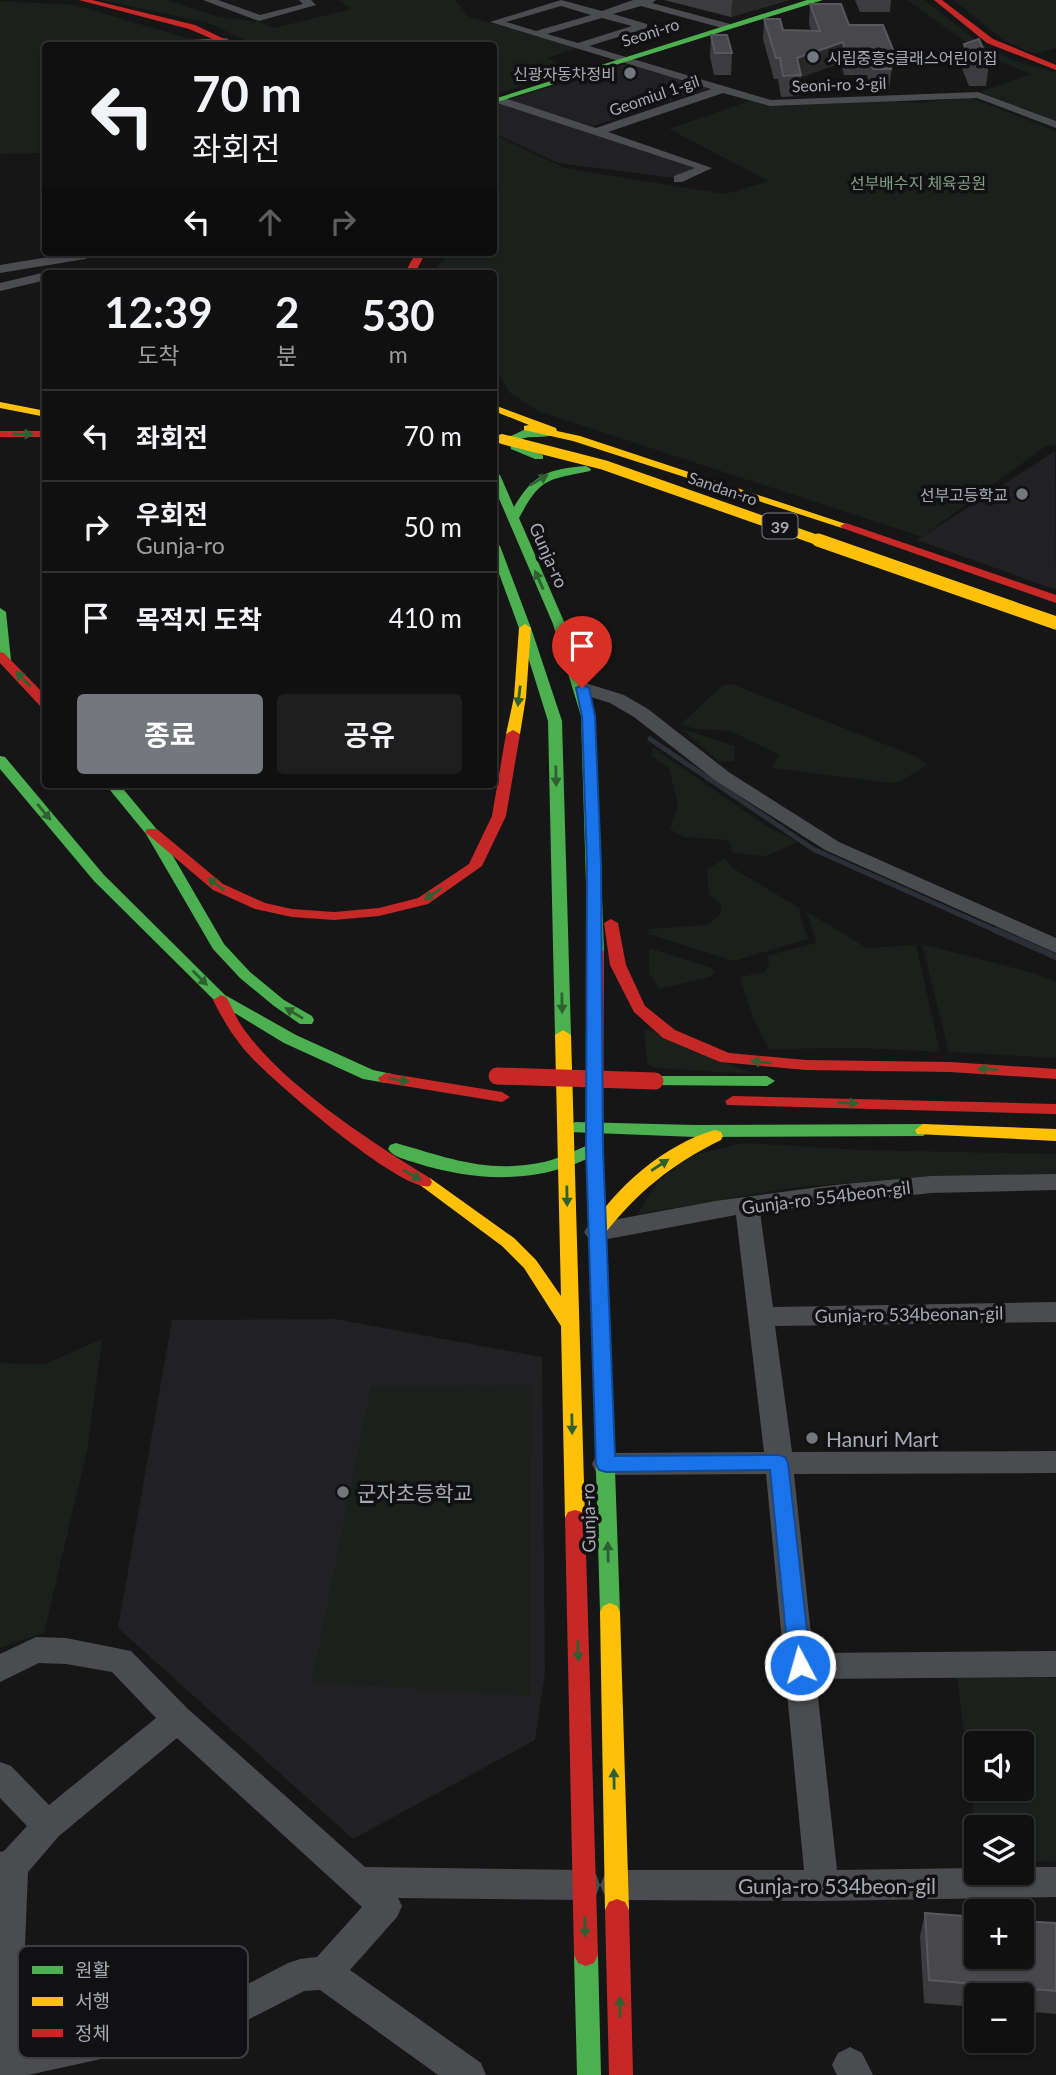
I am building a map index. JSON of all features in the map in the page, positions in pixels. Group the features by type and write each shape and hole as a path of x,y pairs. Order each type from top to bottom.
{"main road":[{"path":"83,0 192,27 229,42"},
{"name":"Seoni-ro","path":"497,99 796,4 818,0"},
{"path":"938,0 990,41 1018,55 1056,68"},
{"path":"0,396 42,402"},
{"path":"0,405 42,413"},
{"path":"497,409 1056,599"},
{"path":"497,423 580,439"},
{"path":"551,433 526,432 513,439 516,449 586,469 1056,632"},
{"path":"0,434 42,435"},
{"path":"498,437 529,454"},
{"name":"Sandan-ro","path":"498,437 575,447 634,464 1056,610"},
{"name":"Sandan-ro","path":"498,437 604,465 1056,622"},
{"path":"512,520 523,494 539,478 554,472 586,469"},
{"name":"Gunja-ro","path":"497,482 556,619 582,688 589,716 594,865 594,1129 606,1464 621,2075"},
{"name":"Gunja-ro","path":"497,555 525,628 555,721 589,2075"},
{"path":"0,612 2,658 42,700"},
{"path":"152,832 218,887 260,906 292,913 334,916 379,912 423,901 475,866 499,816 520,696 525,628"},
{"path":"0,760 99,878 220,998 290,1040 369,1075 508,1097"},
{"path":"115,788 152,832 218,946 245,975 279,1003 321,1029"},
{"path":"594,865 610,916 618,965 639,1009 669,1034 695,1046 726,1058 762,1063 950,1066 1056,1074"},
{"path":"220,998 237,1031 278,1076 385,1160 431,1186 508,1242 530,1264 570,1325"},
{"path":"491,1075 655,1081 777,1081"},
{"path":"817,1082 926,1082 1056,1088"},
{"path":"554,1098 618,1100"},
{"path":"713,1101 1056,1109"},
{"path":"330,1118 411,1156 500,1171 536,1170 595,1149"},
{"path":"565,1128 726,1131 982,1130 1056,1135"},
{"path":"597,1232 614,1208 653,1168 685,1149 726,1131"}],"street":[{"path":"208,0 259,18 311,5 304,0"},
{"path":"226,6 249,0"},
{"path":"627,0 647,1 726,26"},
{"path":"536,34 647,1"},
{"name":"Seoni-ro 3-gil","path":"602,15 561,3 495,22 771,103 978,95 1056,125"},
{"path":"579,46 643,26 602,15"},
{"name":"Geomiul 1-gil","path":"595,132 723,89"},
{"path":"497,101 706,168 678,179"},
{"path":"0,270 30,262 83,256"},
{"path":"63,270 77,265 80,258"},
{"path":"0,287 42,277"},
{"path":"582,688 617,699 641,713 723,777 832,846 1056,946"},
{"name":"Gunja-ro 554beon-gil","path":"597,1232 684,1214 825,1194 916,1185 1056,1182"},
{"path":"747,1206 779,1463 822,1886"},
{"name":"Gunja-ro 534beonan-gil","path":"762,1317 1056,1311"},
{"path":"606,1464 1056,1462"},
{"path":"0,1669 36,1650 66,1651 120,1660 177,1719 385,1906 325,1973"},
{"path":"800,1665 1056,1664"},
{"path":"40,2058 2,2067 6,1866 48,1826 177,1719"},
{"path":"0,1776 48,1826"},
{"path":"358,1882 584,1885"},
{"name":"Gunja-ro 534beon-gil","path":"617,1885 822,1886 1056,1882"},
{"path":"248,2002 300,1975 325,1973 468,2075"}],"shaded area":[{"path":"626,64 713,87 593,126 506,100"},
{"path":"497,105 696,168 675,178 558,163 497,134"},
{"name":"선부고등학교","path":"1055,451 1056,590 917,540 922,537"},
{"name":"군자초등학교","path":"335,1319 542,1357 545,1672 535,1740 353,1839 118,1628 172,1320"}],"green space":[{"path":"101,0 166,0 219,17 260,22 274,28 351,9 339,0 455,0 469,17 579,48 547,58 569,70 497,94 497,42 248,42 209,23"},
{"path":"907,0 924,0 981,44 1011,59 1056,73 1056,121 980,92 1030,74 981,53"},
{"path":"953,0 1056,0 1056,48 1034,54 1005,41"},
{"path":"0,1 75,5 194,42 42,42 42,153 0,154"},
{"name":"선부배수지 체육공원","path":"969,97 1056,131 1056,445 1046,446 922,537 538,411 510,393 497,372 497,270 434,270 448,256 497,256 497,136 565,168 725,194 769,181 669,129 752,100 779,106 894,101 920,103"},
{"path":"732,684 917,757 926,765 900,782 890,783 771,768 779,755 772,751 730,731 696,729 681,724 723,685"},
{"path":"682,729 735,746 734,761 719,762"},
{"path":"651,746 766,826 798,842 766,856 732,853 731,844 727,840 683,837 670,829 678,804 669,768 650,755 653,751"},
{"path":"725,858 731,867 800,908 808,939 734,961 648,934 649,929 707,925 720,915 721,904 709,895 707,870"},
{"path":"807,912 867,948 916,945 940,1052 862,1048 769,1049 752,1015 740,977 765,972 769,963 767,956 816,943"},
{"path":"922,944 1033,973 1056,982 1056,1058 949,1052"},
{"path":"649,948 712,968 715,972 710,977 659,989 649,973"},
{"path":"644,1028 753,1074 654,1068 647,1064"},
{"path":"743,1143 863,1150 1056,1154 1056,1176 922,1177 797,1187 637,1214 659,1180 693,1155"},
{"path":"102,1339 88,1446 44,1633 0,1648 0,1363 45,1364"},
{"path":"531,1385 530,1696 312,1682 371,1386"},
{"path":"957,1676 1056,1678 1056,1862 1034,1861 1034,1815 974,1815 972,1801 1034,1801 1034,1731 964,1731 964,1734"}],"building":[{"path":"810,4 841,4 849,25 883,25 894,52 887,54 891,69 873,69 869,54 846,54 843,42 797,58 801,75 783,76 780,58 776,58 764,19 780,19 783,30 820,31"},
{"path":"711,35 727,35 732,53 715,53"},
{"path":"979,39 989,63 971,63 964,44"},
{"path":"925,1913 964,1916 964,1969 1034,1969 1034,1922 1056,1923 1056,1991 1034,1989 1034,1983 929,1980"}],"waterway":[{"path":"650,739 813,849 999,932"},
{"path":"995,930 1056,957"}],"traffic: fast":[{"path":"497,100 796,4 819,0"},
{"path":"539,457 516,449 513,439 526,432 551,433"},
{"path":"512,520 526,496 540,481 558,473 586,469"},
{"path":"497,482 559,624 588,716 596,951"},
{"path":"497,554 525,628 555,721 563,1035"},
{"path":"0,612 5,660"},
{"path":"0,760 99,878 220,998 290,1039 369,1075 386,1078"},
{"path":"115,788 152,832 218,946 245,975 279,1003 306,1020"},
{"path":"655,1081 767,1081"},
{"path":"575,1128 695,1131 923,1130"},
{"path":"396,1149 431,1162 488,1172 526,1171 551,1166 595,1149"},
{"path":"600,1297 610,1612"},
{"path":"586,1955 589,2075"}],"traffic: slow":[{"path":"0,405 42,413"},
{"path":"497,409 552,430"},
{"path":"528,428 576,438 846,526"},
{"path":"502,439 604,465 1056,623"},
{"path":"513,734 520,697 525,628"},
{"path":"563,1035 575,1518"},
{"path":"923,1130 1056,1135"},
{"path":"597,1232 622,1201 649,1175 715,1136"},
{"path":"424,1182 508,1242 530,1264 570,1325"},
{"path":"610,1612 617,1910"}],"traffic: jam":[{"path":"83,0 192,27 227,42"},
{"path":"938,0 990,41 1056,68"},
{"path":"412,270 419,256"},
{"path":"0,434 42,434"},
{"path":"846,526 1056,599"},
{"path":"0,656 42,700"},
{"path":"152,832 218,887 260,906 292,913 334,916 379,912 423,901 475,866 499,816 513,734"},
{"path":"611,923 618,965 639,1009 669,1034 726,1058 806,1065 950,1067 1056,1074"},
{"path":"596,951 595,1149 600,1297"},
{"path":"221,1000 236,1029 279,1076 350,1134 424,1182"},
{"path":"497,1076 655,1081"},
{"path":"386,1078 502,1097"},
{"path":"733,1101 1056,1109"},
{"path":"575,1518 586,1955"},
{"path":"617,1910 621,2075"}],"place":[{"name":"시립중흥S클래스어린이집","path":"813,57"},
{"name":"신광자동차정비","path":"630,73"},
{"name":"선부고등학교","path":"1022,494"},
{"name":"Hanuri Mart","path":"812,1438"},
{"name":"군자초등학교","path":"343,1492"}],"route":[{"path":"582,688 589,716 594,865 595,1149 606,1464 779,1463 800,1665"}]}
